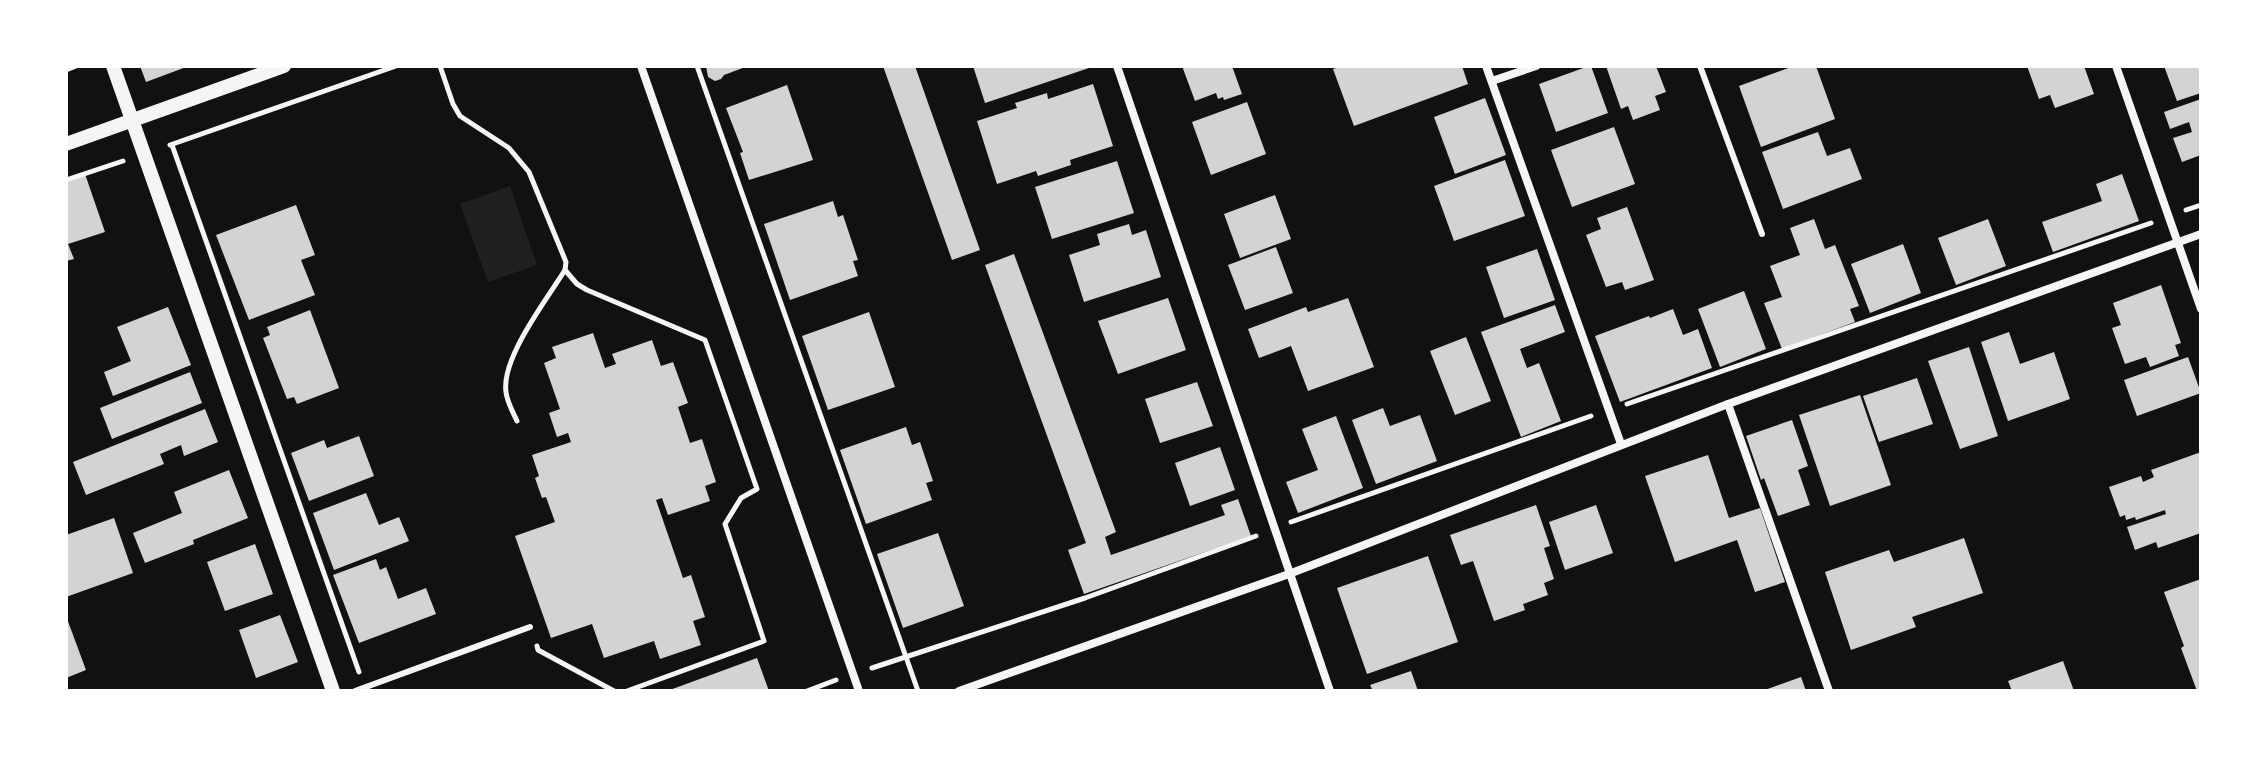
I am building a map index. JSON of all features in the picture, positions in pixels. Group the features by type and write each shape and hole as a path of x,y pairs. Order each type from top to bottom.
{"street":[{"path":"113,66 333,691"},
{"path":"66,144 284,66"},
{"path":"641,66 859,691"},
{"path":"1117,66 1330,691"},
{"path":"1486,66 1621,444"},
{"path":"1492,81 1536,66"},
{"path":"2116,66 2201,309"},
{"path":"959,691 1289,574 1728,404 2201,234"},
{"path":"1728,404 1829,691"}],"lane":[{"path":"1700,66 1762,234"},
{"path":"355,691 530,627"}],"path":[{"path":"66,70 76,66"},
{"path":"365,688 172,145 396,66"},
{"path":"440,66 460,116 509,148 529,172 566,262 565,270 511,358 506,395 517,421"},
{"path":"697,66 918,691"},
{"path":"66,180 120,162"},
{"path":"904,657 1111,589 1275,527 2201,205"},
{"path":"565,270 587,290 705,340 757,489 741,498 725,524 764,641 627,691"},
{"path":"530,627 538,650 614,691"}],"shaded area":[{"path":"510,186 537,265 488,282 460,204"}],"building":[{"path":"140,66 189,66 146,82"},
{"path":"706,66 748,66 715,81 708,77"},
{"path":"883,66 915,66 980,250 952,260"},
{"path":"973,66 1092,66 1092,67 985,103"},
{"path":"1182,66 1232,66 1242,94 1224,100 1223,97 1218,99 1216,93 1195,101"},
{"path":"1342,66 1462,66 1468,84 1354,126 1333,69"},
{"path":"1589,66 1608,113 1556,132 1539,84"},
{"path":"1606,66 1656,66 1666,92 1655,96 1660,110 1633,120 1628,106 1621,109"},
{"path":"1794,66 1816,66 1835,119 1761,147 1739,86"},
{"path":"2027,66 2084,66 2094,94 2055,108 2050,95 2039,99"},
{"path":"2164,66 2201,66 2201,93 2177,101"},
{"path":"1093,84 1113,146 1070,160 1071,165 1038,176 1036,171 997,184 977,121 1017,108 1015,103 1047,93 1048,99"},
{"path":"787,85 813,160 749,180 740,153 743,152 726,108"},
{"path":"1485,98 1506,155 1455,174 1434,117"},
{"path":"2201,99 2201,155 2182,162 2173,138 2192,132 2189,122 2170,129 2164,112"},
{"path":"1247,102 1266,154 1211,175 1192,122"},
{"path":"1614,127 1635,184 1572,207 1551,150"},
{"path":"1818,132 1827,156 1850,148 1862,179 1783,209 1762,152"},
{"path":"1505,160 1525,216 1454,241 1434,186"},
{"path":"1117,161 1134,213 1052,239 1035,187"},
{"path":"85,174 105,232 68,244 74,259 66,261 66,181"},
{"path":"2122,174 2139,221 2053,252 2042,222 2102,201 2096,184"},
{"path":"1275,195 1291,239 1240,258 1224,214"},
{"path":"833,201 838,217 843,215 858,260 853,261 858,276 790,300 764,224"},
{"path":"296,205 315,255 301,260 315,295 249,320 216,235"},
{"path":"1627,207 1654,280 1625,290 1622,282 1606,287 1586,235 1601,229 1597,218"},
{"path":"1814,219 1825,249 1835,245 1859,306 1850,309 1855,322 1782,349 1764,303 1782,297 1770,266 1800,255 1790,228"},
{"path":"1988,219 2006,266 1956,285 1938,238"},
{"path":"1129,224 1132,235 1146,230 1161,277 1084,302 1069,255 1100,245 1097,234"},
{"path":"1903,244 1921,293 1870,313 1851,264"},
{"path":"1276,247 1293,293 1245,310 1228,265"},
{"path":"1537,249 1555,300 1504,318 1486,267"},
{"path":"1014,254 1116,532 1105,537 1111,555 1225,515 1221,505 1238,499 1251,536 1084,594 1068,550 1086,543 985,265"},
{"path":"2161,285 2181,343 2175,345 2179,356 2150,367 2146,357 2125,364 2112,328 2121,325 2113,303"},
{"path":"1744,291 1766,349 1720,367 1698,309"},
{"path":"1168,298 1186,350 1118,374 1098,321"},
{"path":"1348,298 1374,367 1308,391 1291,346 1259,358 1248,329 1306,307 1308,312"},
{"path":"1555,305 1565,332 1520,349 1527,368 1539,363 1561,421 1521,437 1481,332"},
{"path":"168,307 191,365 113,396 104,372 131,361 117,327"},
{"path":"1673,309 1683,335 1698,329 1712,368 1620,402 1595,336"},
{"path":"310,310 339,388 297,404 294,397 287,399 263,338 270,335 267,327"},
{"path":"869,312 895,387 828,410 802,336"},
{"path":"2009,332 2020,364 2054,352 2070,399 2008,421 1981,342"},
{"path":"593,333 605,368 616,364 612,354 652,340 661,366 673,362 688,403 678,407 690,443 702,439 716,482 705,486 710,501 668,515 662,498 656,500 683,578 691,575 705,617 693,621 701,645 660,659 654,641 604,658 592,624 551,638 515,536 555,522 535,478 539,476 532,455 571,442 568,433 557,437 549,413 560,409 544,363 556,358 552,347"},
{"path":"1466,337 1491,401 1455,415 1430,351"},
{"path":"1969,347 1998,436 1960,449 1928,361"},
{"path":"2188,357 2201,393 2137,416 2124,380"},
{"path":"190,372 202,403 112,439 100,408"},
{"path":"1917,378 1933,424 1879,442 1863,396"},
{"path":"1197,382 1213,426 1160,443 1145,399"},
{"path":"1860,395 1891,485 1830,506 1799,415"},
{"path":"1383,408 1390,426 1420,415 1437,461 1376,484 1352,420"},
{"path":"205,409 218,442 184,456 181,445 160,454 164,464 86,495 73,462"},
{"path":"1336,416 1363,488 1298,513 1286,482 1318,470 1302,429"},
{"path":"1792,420 1808,466 1798,470 1810,505 1778,516 1764,478 1761,480 1746,436"},
{"path":"906,427 912,445 920,442 933,481 926,483 932,500 866,524 840,450"},
{"path":"359,436 374,476 309,501 291,453 324,440 327,448"},
{"path":"1220,447 1235,490 1190,506 1175,463"},
{"path":"2201,452 2201,533 2158,548 2156,542 2135,550 2127,527 2166,514 2165,510 2136,520 2135,517 2126,520 2125,515 2120,517 2109,487 2141,476 2143,482 2154,477 2151,470"},
{"path":"1708,455 1729,518 1760,508 1785,582 1755,592 1737,540 1675,562 1645,476"},
{"path":"229,470 248,518 145,563 133,533 182,513 174,492"},
{"path":"366,493 379,525 399,517 409,541 334,570 313,513"},
{"path":"1536,505 1550,546 1544,548 1554,579 1544,583 1548,595 1523,604 1525,610 1494,621 1473,561 1461,565 1450,535"},
{"path":"1596,505 1613,553 1565,570 1549,522"},
{"path":"114,518 133,573 66,597 66,535"},
{"path":"938,533 964,606 903,628 877,554"},
{"path":"1964,538 1983,593 1912,617 1916,627 1851,650 1825,572 1889,550 1894,562"},
{"path":"255,544 273,594 225,611 207,562"},
{"path":"1428,556 1458,642 1367,674 1337,588"},
{"path":"376,559 380,570 386,567 398,599 426,588 436,614 359,643 333,575"},
{"path":"2201,579 2201,690 2197,691 2164,592"},
{"path":"280,615 298,662 256,678 239,630"},
{"path":"66,616 86,670 66,678"},
{"path":"757,658 769,691 667,691"},
{"path":"2063,661 2074,691 2012,691 2008,681"},
{"path":"1411,671 1418,691 1373,691 1370,685"},
{"path":"1801,677 1806,691 1762,691"}]}
